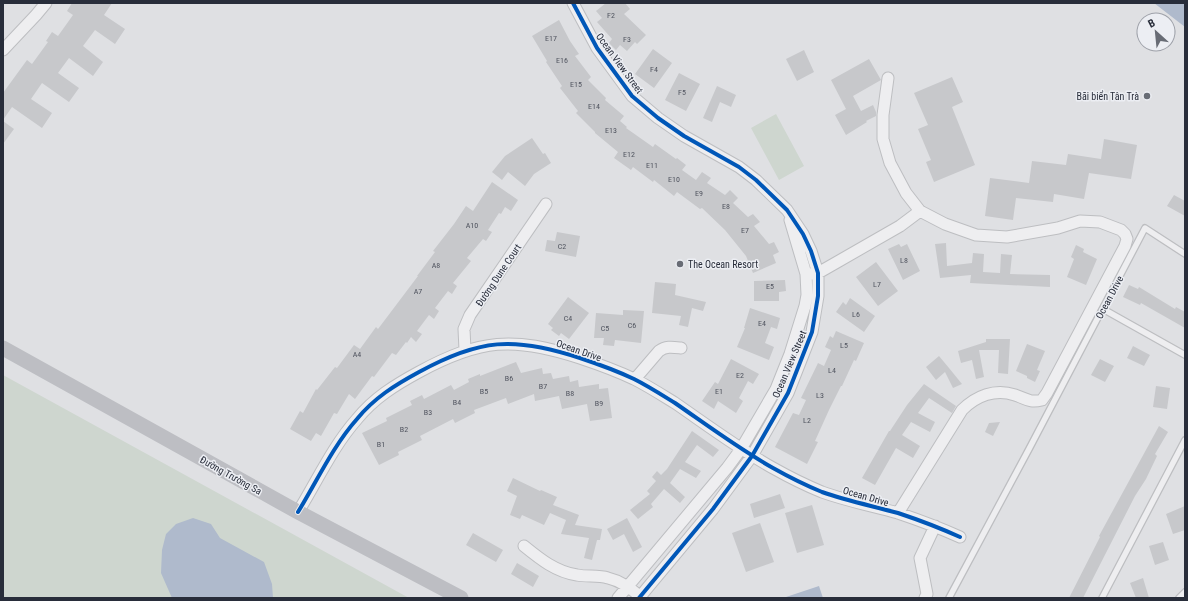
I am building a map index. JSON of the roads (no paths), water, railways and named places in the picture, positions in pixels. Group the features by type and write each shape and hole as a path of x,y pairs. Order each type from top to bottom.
{"main road":[{"name":"Đường Trường Sa","path":"3,348 298,512 461,598"}],"street":[{"path":"3,50 36,16 46,3"},
{"name":"Ocean View Street","path":"573,3 597,48 632,96 658,118 684,136 739,167 756,180 787,210 803,234 811,251 818,273 818,296 812,332 788,393 752,456 713,509 640,598"},
{"name":"Ocean Drive","path":"888,78 883,115 883,140 890,163 906,193 920,211 945,224 976,235 1007,237 1058,228 1080,221 1100,222 1122,230 1127,239 1099,306 1072,344 1042,400 1027,401 1016,395 999,392 982,396 968,405 962,410 898,513"},
{"name":"Đường Dune Court","path":"465,350 464,329 470,315 546,204"},
{"name":"Ocean View Street","path":"618,598 700,501 740,449 776,389 790,354 807,295 806,274 787,210"},
{"path":"806,274 818,273 900,226 920,211"},
{"name":"Ocean Drive","path":"298,512 347,432 368,406 388,390 430,366 465,350 511,343 545,347 600,365 635,379 705,423 740,449 805,485 844,499 898,513 935,526 960,537"},
{"path":"635,379 658,350 670,347 681,348"},
{"path":"925,598 927,594 920,558 935,526"},
{"path":"524,546 542,561 555,568 577,575 607,577 627,586 640,598"}],"lane":[{"name":"Ocean Drive","path":"949,598 1030,449 1099,306 1145,228 1185,254"},
{"path":"1099,306 1185,355"},
{"path":"1102,598 1185,440"},
{"path":"1180,598 1185,592"}],"water":[{"path":"1154,3 1185,3 1185,27 1176,20 1176,12 1166,12"},
{"path":"193,518 211,524 220,538 264,562 272,584 273,598 172,598 161,573 162,550 166,534 176,524"},
{"path":"819,586 823,598 783,598"}],"place":[{"name":"Bãi biển Tân Trà","path":"1147,96"},
{"name":"The Ocean Resort","path":"680,264"}]}
